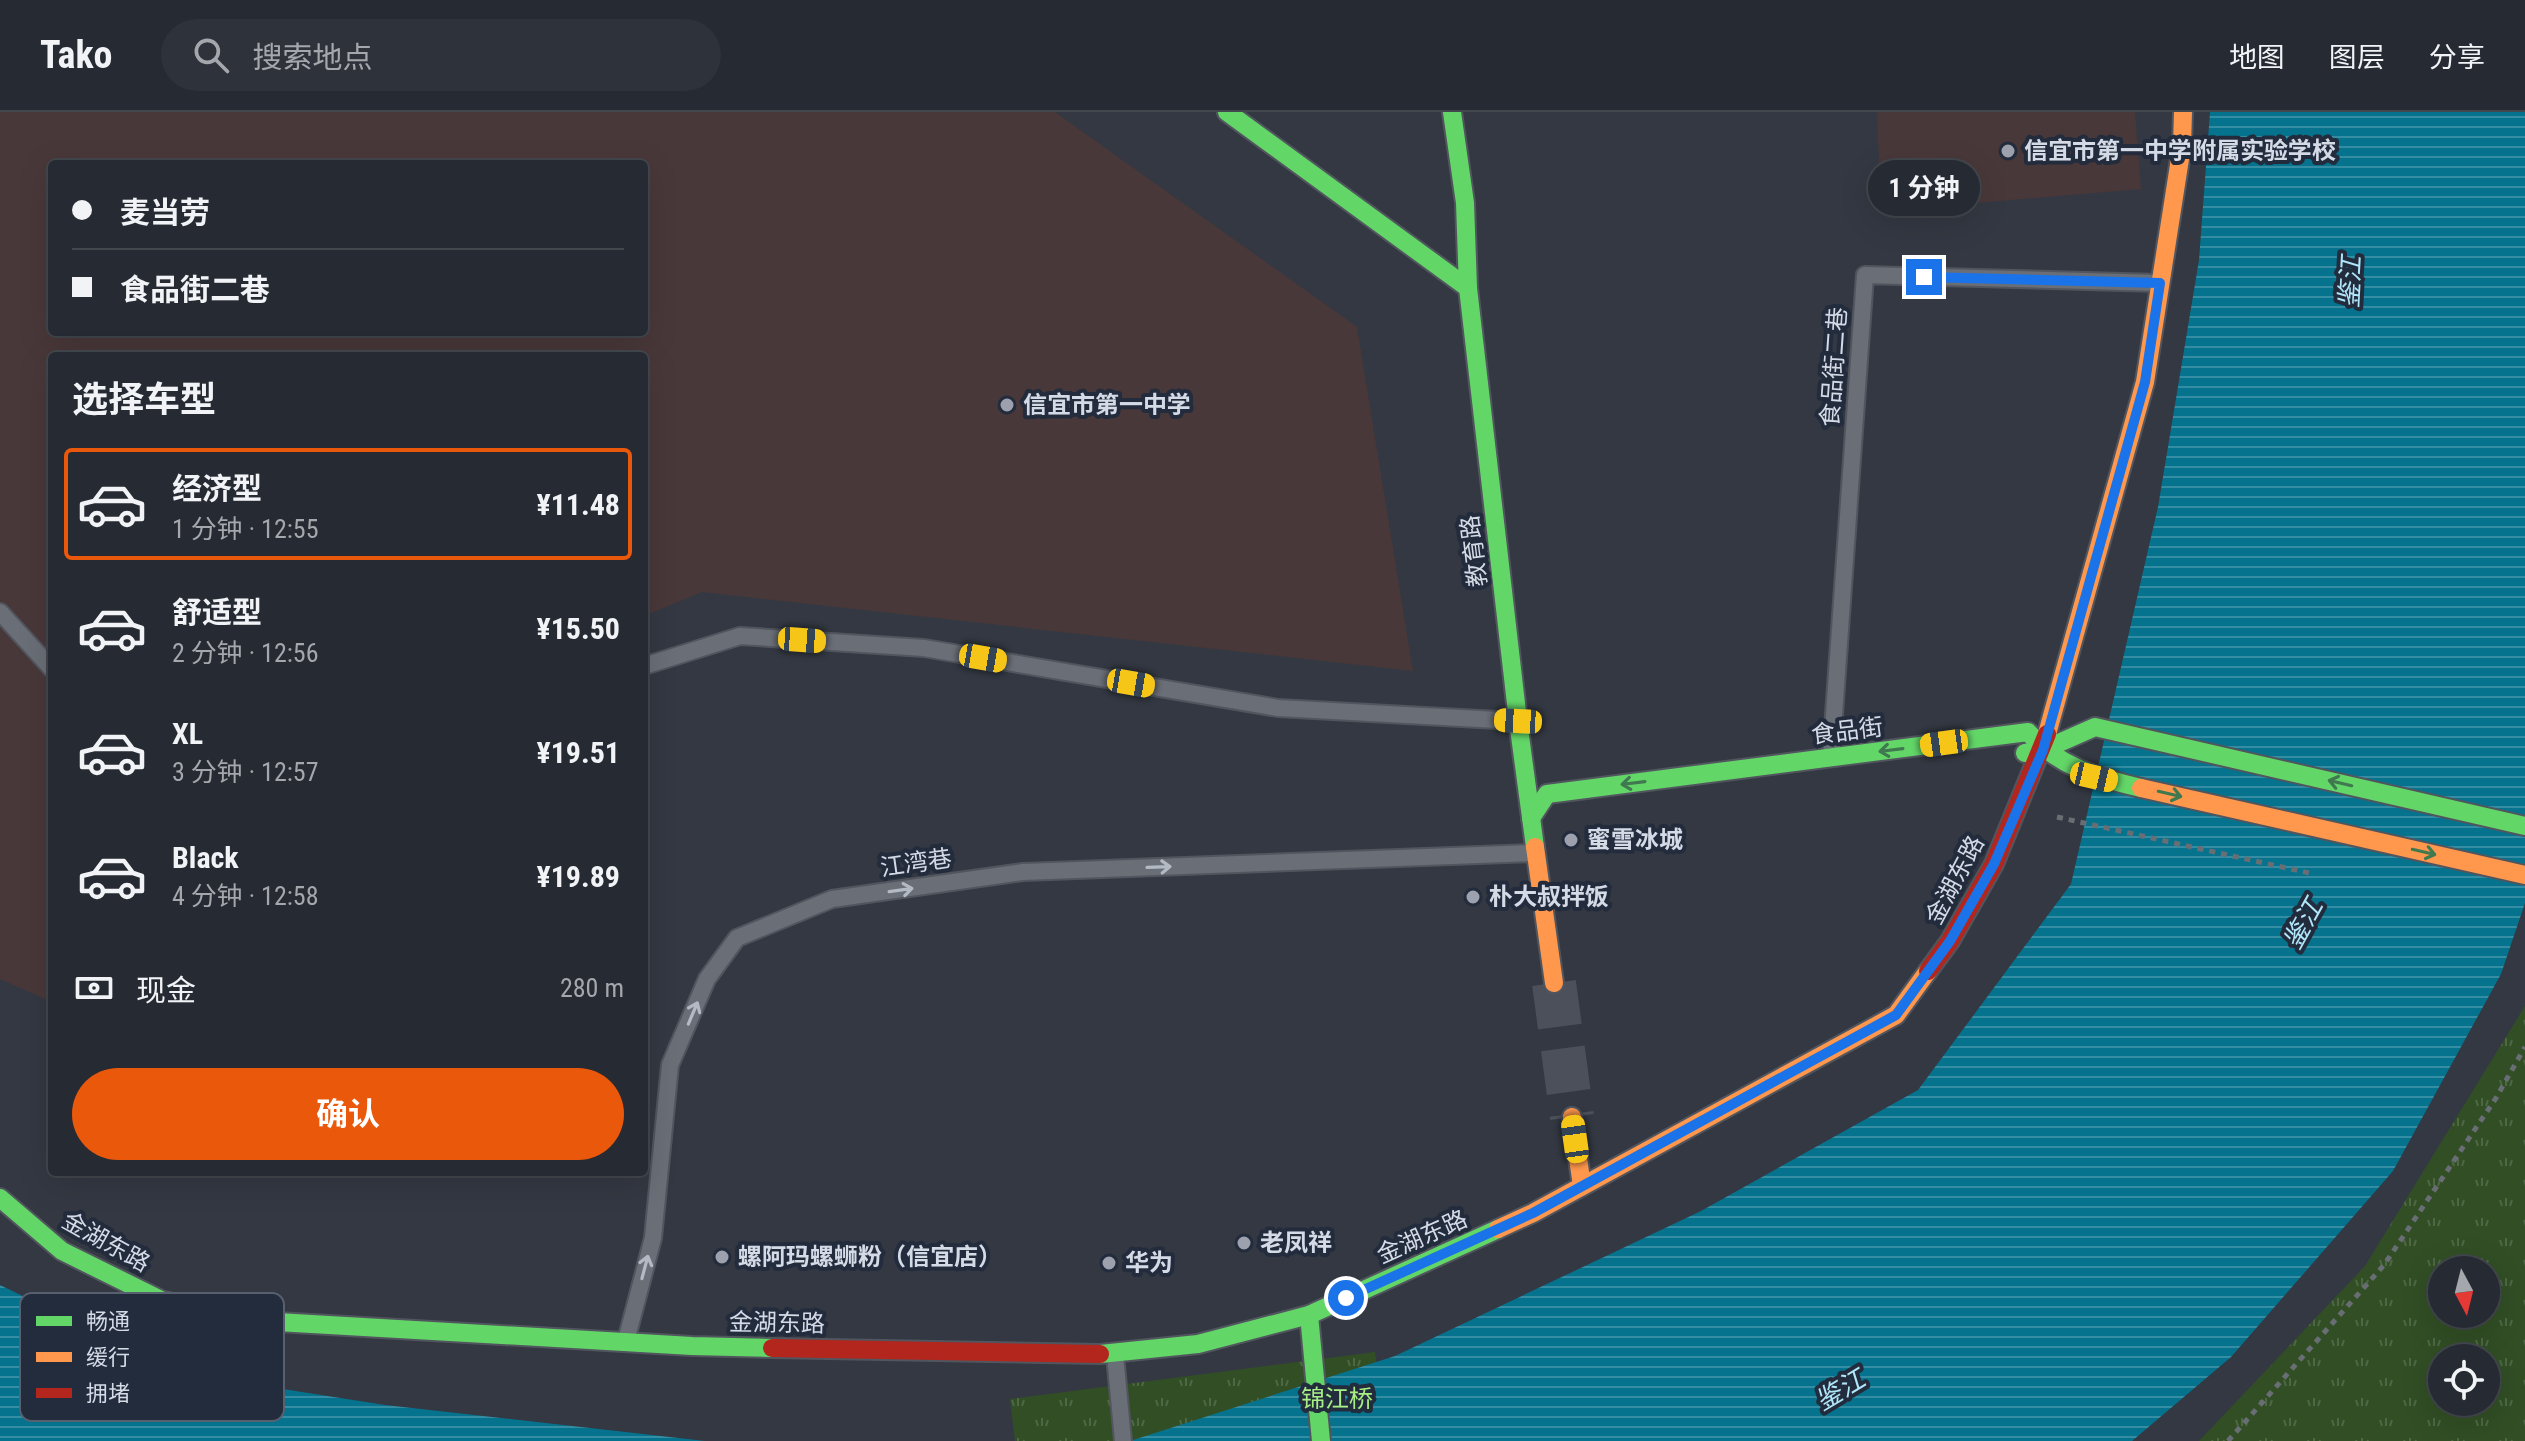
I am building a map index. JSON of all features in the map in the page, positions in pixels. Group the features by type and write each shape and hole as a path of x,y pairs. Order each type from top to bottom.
{"main road":[{"path":"1227,112 1468,288"},
{"name":"教育路","path":"1452,112 1465,203 1468,288 1518,721 1554,983"},
{"name":"金湖东路","path":"284,1322 625,1342 1082,1353 1198,1344 1309,1315 1533,1213 1896,1015 1950,941 1986,877 2043,750 2145,382 2182,146 2183,112"},
{"path":"2012,754 2043,750 2095,727 2525,826"},
{"name":"食品街","path":"1531,818 1547,794 2028,732 2043,750"},
{"path":"2043,750 2094,777 2525,875"},
{"path":"1531,818 1555,815"},
{"path":"1572,1117 1582,1186"},
{"name":"金湖东路","path":"0,1198 62,1251 147,1293"},
{"path":"1309,1315 1321,1441"}],"lane":[{"name":"食品街二巷","path":"1831,758 1865,275 2160,283"},
{"path":"0,612 48,665"},
{"path":"648,665 740,636 924,648 1278,708 1518,721"},
{"name":"江湾巷","path":"625,1342 653,1238 670,1065 707,979 737,938 832,899 1023,872 1536,853"},
{"path":"1114,1351 1123,1441"}],"path":[{"path":"2228,1441 2384,1265 2496,1098 2525,1047"}],"shaded area":[{"name":"信宜市第一中学","path":"0,112 1055,112 1357,327 1413,671 702,592 648,614 648,352 48,352 48,1000 0,979"},
{"name":"信宜市第一中学附属实验学校","path":"1877,112 2135,112 2141,189 1881,211"}],"green space":[{"path":"2525,1006 2525,1441 2199,1441 2365,1266"},
{"name":"锦江桥","path":"1375,1352 1387,1441 1015,1441 1010,1399"}],"water":[{"name":"鉴江","path":"2210,112 2525,112 2525,903 2501,974 2393,1171 2231,1357 2132,1441 1130,1441 1395,1356 1701,1211 1918,1090 2071,884 2158,507 2199,260"},
{"path":"0,1285 20,1295 20,1421 284,1421 284,1389 385,1405 705,1441 0,1441"}],"tunnel":[{"path":"1554,983 1572,1117"}],"traffic: fast":[{"path":"1227,112 1468,288"},
{"path":"1452,112 1465,203 1468,288 1535,847"},
{"path":"2025,753 2043,750 2095,727 2525,826"},
{"path":"1531,818 1547,794 2028,732 2052,754 2079,769 2141,788"},
{"path":"0,1198 62,1251 147,1293"},
{"path":"1100,1354 1198,1344 1309,1315 1498,1229"},
{"path":"1309,1315 1321,1441"},
{"path":"284,1322 772,1348"}],"traffic: slow":[{"path":"2047,734 2145,382 2182,146 2183,112"},
{"path":"2141,788 2525,875"},
{"path":"1535,847 1554,983"},
{"path":"1498,1229 1533,1213 1896,1015 1928,971"},
{"path":"1572,1117 1582,1186"}],"traffic: jam":[{"path":"1928,971 1950,941 1994,864 2047,734"},
{"path":"772,1348 1100,1354"}],"place":[{"name":"信宜市第一中学附属实验学校","path":"2008,151"},
{"name":"信宜市第一中学","path":"1007,405"},
{"name":"蜜雪冰城","path":"1571,840"},
{"name":"朴大叔拌饭","path":"1473,897"},
{"name":"老凤祥","path":"1244,1243"},
{"name":"螺阿玛螺蛳粉（信宜店）","path":"722,1257"},
{"name":"华为","path":"1109,1263"}],"route":[{"path":"1346,1298 1533,1213 1896,1015 1950,941 1994,864 2043,750 2145,382 2160,283 1924,277"}]}
